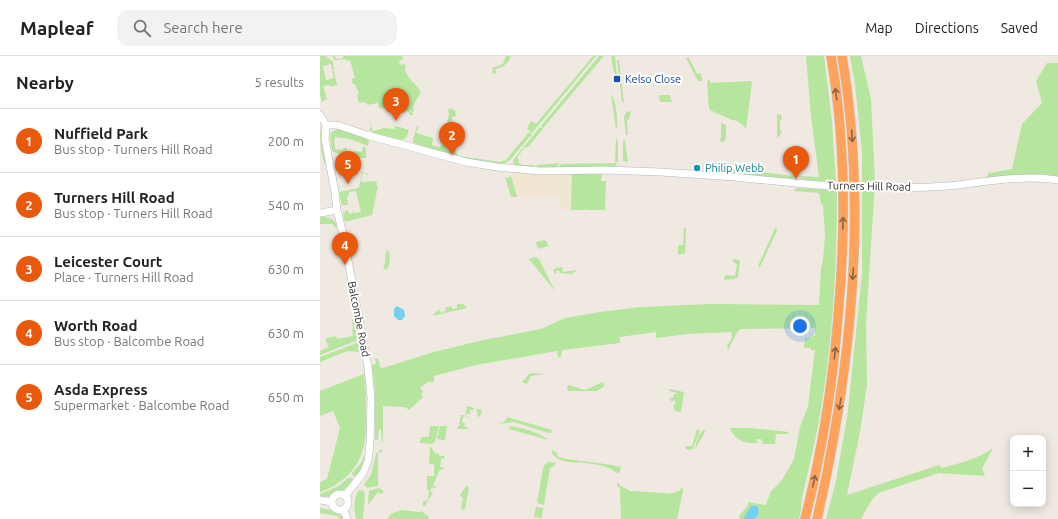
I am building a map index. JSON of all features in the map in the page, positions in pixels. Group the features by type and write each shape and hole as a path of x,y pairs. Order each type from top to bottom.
{"highway":[{"path":"805,519 814,486 830,398 836,349 842,264 844,196 839,111 831,56"},
{"path":"817,519 828,470 841,398 848,346 856,226 856,193 852,130 842,56"}],"street":[{"path":"320,115 326,125"},
{"name":"Turners Hill Road","path":"326,125 337,125 367,135 466,162 497,167 540,171 606,170 661,172 729,176 817,185 876,188 956,185 1017,178 1047,178 1058,180"},
{"name":"Balcombe Road","path":"326,125 325,139 337,210 343,234 371,390 368,461 364,473 345,496 338,494 334,496 332,502"},
{"path":"320,213 337,210"},
{"path":"344,510 347,507 348,502 345,496"},
{"path":"320,500 332,502 334,508 337,510 344,510"},
{"path":"344,510 348,519"}],"shaded area":[{"path":"514,172 572,173 571,210 560,210 559,196 517,197 511,176"}],"green space":[{"path":"320,56 326,56 333,62 334,70 332,70 331,64 323,66 326,80 334,78 332,71 334,71 337,85 331,87 330,85 323,86 327,99 322,102 320,95"},
{"path":"333,56 335,56 336,59 343,58 343,56 402,56 403,59 399,61 400,65 404,64 406,66 405,70 421,92 413,106 414,112 407,110 413,113 413,115 410,115 409,112 405,111 403,113 399,110 390,108 379,108 378,103 367,105 366,102 359,103 357,95 359,94 351,79 355,78 350,60 336,60 333,59"},
{"path":"506,56 511,56 503,67 495,69 497,73 493,74 492,68 503,64"},
{"path":"593,56 596,56 532,133 527,128 531,121 536,124"},
{"path":"599,56 604,56 543,128 541,126"},
{"path":"611,56 615,56 617,77 615,78"},
{"path":"806,56 824,56 832,121 836,182 803,180 800,176 819,177 811,116"},
{"path":"850,56 861,56 871,99 875,183 866,323 867,385 860,432 847,495 939,465 942,468 975,458 993,448 982,469 985,476 939,473 878,493 871,501 861,519 826,519 836,481 848,411 862,273 862,153 855,84"},
{"path":"686,58 689,58 697,74 701,73 702,81 698,81"},
{"path":"617,60 619,60 624,103 622,102"},
{"path":"1047,63 1058,63 1058,176 1031,174 986,178 989,173 1012,169 1022,124 1042,103 1036,81"},
{"path":"708,80 710,80 710,83 751,81 752,83 746,128 736,121 710,110"},
{"path":"611,94 616,112 616,130"},
{"path":"659,95 670,95 673,102 660,102"},
{"path":"449,108 455,110 456,116 452,117 456,153 459,156 500,162 506,160 529,132 532,134 510,160 505,163 495,164 459,157 454,154 430,149 413,142 417,126 419,125 416,133 433,138 432,145 440,147 441,145 447,146 450,136 444,135 442,137 443,133 447,134 451,123 447,122"},
{"path":"631,111 629,119 627,120 628,135 626,135 624,117 626,112"},
{"path":"777,114 781,115 782,119 780,120 780,129 782,131 777,138"},
{"path":"368,116 373,131 384,128 394,129 395,127 393,125 409,130 406,138 402,140 375,134 369,129 371,128"},
{"path":"320,123 321,135 326,166 321,151"},
{"path":"721,123 726,125 726,136 725,141 721,143 721,141 719,141 721,138"},
{"path":"540,127 543,129 528,147 525,147 517,158 519,160 518,162 522,165 534,165 534,167 516,166 513,163 514,159"},
{"path":"339,129 367,138 369,142 368,146 350,139 335,137 335,149 343,150 343,148 347,148 347,152 353,153 354,151 362,152 363,146 366,148 366,158 338,154 332,151 330,135 333,131"},
{"path":"616,138 618,142 618,162 615,162"},
{"path":"623,140 625,140 628,162 623,161"},
{"path":"560,163 556,167 537,168 537,165"},
{"path":"617,163 616,166 613,167 558,168 561,164"},
{"path":"737,169 794,176 790,180 712,172 710,170"},
{"path":"362,172 368,175 363,173 361,182 377,182 376,185 378,186 372,215 345,222 343,213 346,212 346,210 348,210 349,214 353,213 352,209 354,213 361,212 356,191 349,192 349,195 347,196 348,205 342,205 339,192 359,188"},
{"path":"602,173 601,181 606,181 605,210 586,210 585,207 585,210 571,210 572,174"},
{"path":"511,176 517,197 511,197 505,177 508,178"},
{"path":"797,188 836,190 837,193 832,325 826,377 820,415 802,498 799,519 755,519 759,509 754,505 751,506 743,519 740,519 739,516 748,505 748,502 766,505 771,491 782,480 794,459 800,427 808,406 815,350 811,350 811,348 804,348 805,338 812,338 812,335 815,336 815,328 741,329 738,331 728,350 727,346 732,338 731,332 688,334 656,338 656,332 620,337 620,343 562,350 561,357 558,357 557,351 476,365 434,376 434,382 428,382 420,388 423,392 421,394 423,397 409,410 405,407 383,406 383,442 381,429 379,430 378,440 375,440 375,389 372,365 376,364 375,358 378,359 380,367 383,368 434,352 483,340 541,329 565,318 641,307 711,304 819,305 821,268 825,236 823,205 821,204 819,193 793,191"},
{"path":"320,217 326,217 333,220 337,227 335,228 333,224 320,224"},
{"path":"684,228 686,228 685,253 679,255 678,245 683,245"},
{"path":"775,228 777,228 776,233 759,267 758,266"},
{"path":"545,240 548,246 538,249 536,242"},
{"path":"387,250 389,252 390,262 386,270 383,267"},
{"path":"535,257 540,261 555,291 529,259"},
{"path":"733,259 740,260 738,277 724,280 725,275 735,276 737,265"},
{"path":"562,267 563,272 576,271 571,274 560,273 559,270 556,271 556,274 554,273 554,269"},
{"path":"458,304 463,304 467,308 432,316 439,309 440,313 446,311 445,308 451,306 453,309 457,308"},
{"path":"352,319 355,321 358,340 320,355 320,351 329,347 325,340 327,338 336,336 337,339 353,336"},
{"path":"359,342 360,352 347,351 320,362 320,357"},
{"path":"530,373 545,374 531,376 527,384 522,382"},
{"path":"364,374 366,423 362,453 355,467 346,477 335,485 320,492 320,482 327,479 340,428 333,411 320,416 320,391"},
{"path":"603,382 604,386 597,391 568,391 567,386 569,385 585,390"},
{"path":"669,389 684,392 681,412 675,411 673,406 676,404 674,400 671,402 670,397 673,398 674,394 677,393 669,391"},
{"path":"467,406 482,410 480,417 477,416 477,409 474,408 473,410 470,410 470,414 467,413 466,416 471,419 465,416"},
{"path":"461,415 464,415 462,423 465,423 464,426 468,429 457,429 459,425 462,425 459,424"},
{"path":"507,417 552,430 551,433 545,432 514,422 497,424 505,421"},
{"path":"430,426 439,426 435,442 432,444 420,443 421,437 429,437"},
{"path":"440,426 447,426 445,440 437,439"},
{"path":"507,426 529,430 545,437 548,440 509,429 510,427"},
{"path":"730,428 750,428 789,432 788,434 776,434 775,444 763,444 761,439 757,439 757,443 748,443 734,436"},
{"path":"697,429 700,430 693,449 688,450 685,448 686,446 692,446"},
{"path":"706,429 703,436 695,449 699,435"},
{"path":"430,447 435,453 439,454 439,456 444,456 445,458 441,459 440,467 444,468 443,470 440,469 433,485 436,487 432,487 430,491 433,493 425,506 423,506 423,502 428,500 429,490 427,489 427,476 434,476 434,464 429,464"},
{"path":"382,450 382,452 378,453 378,486 367,488 364,484 371,475 376,454"},
{"path":"552,450 557,453 558,457 621,467 620,472 617,473 613,470 598,465 563,461 554,456"},
{"path":"365,454 364,463 360,472 356,477 352,475 361,463"},
{"path":"549,462 556,463 550,468 544,505 537,503 543,468 545,464"},
{"path":"348,478 352,478 353,481 350,485 334,495 320,497 320,494 339,486"},
{"path":"617,482 630,491 668,494 679,491 682,487 683,491 677,519 621,519 620,488 617,486"},
{"path":"467,486 469,487 465,509 461,510 463,498 460,496"},
{"path":"378,488 384,492 381,494 378,492 368,505 369,491"},
{"path":"359,490 364,491 365,495 363,519 356,519 354,508"},
{"path":"536,507 543,508 542,518 534,517"},
{"path":"320,508 333,511 344,519 340,519 337,516 320,513"},
{"path":"401,510 421,511 429,517 428,519 387,519 391,514"}],"water":[{"path":"397,306 404,310 405,316 402,320 398,320 394,316 394,309"},
{"path":"754,505 759,509 755,519 743,519 751,506"}],"place":[{"name":"Kelso Close","path":"617,79"},
{"name":"Leicester Court","path":"396,121"},
{"name":"Turners Hill Road","path":"452,155"},
{"name":"Philip Webb","path":"697,168"},
{"name":"Nuffield Park","path":"796,179"},
{"name":"Asda Express","path":"348,184"},
{"name":"Worth Road","path":"345,265"}]}
